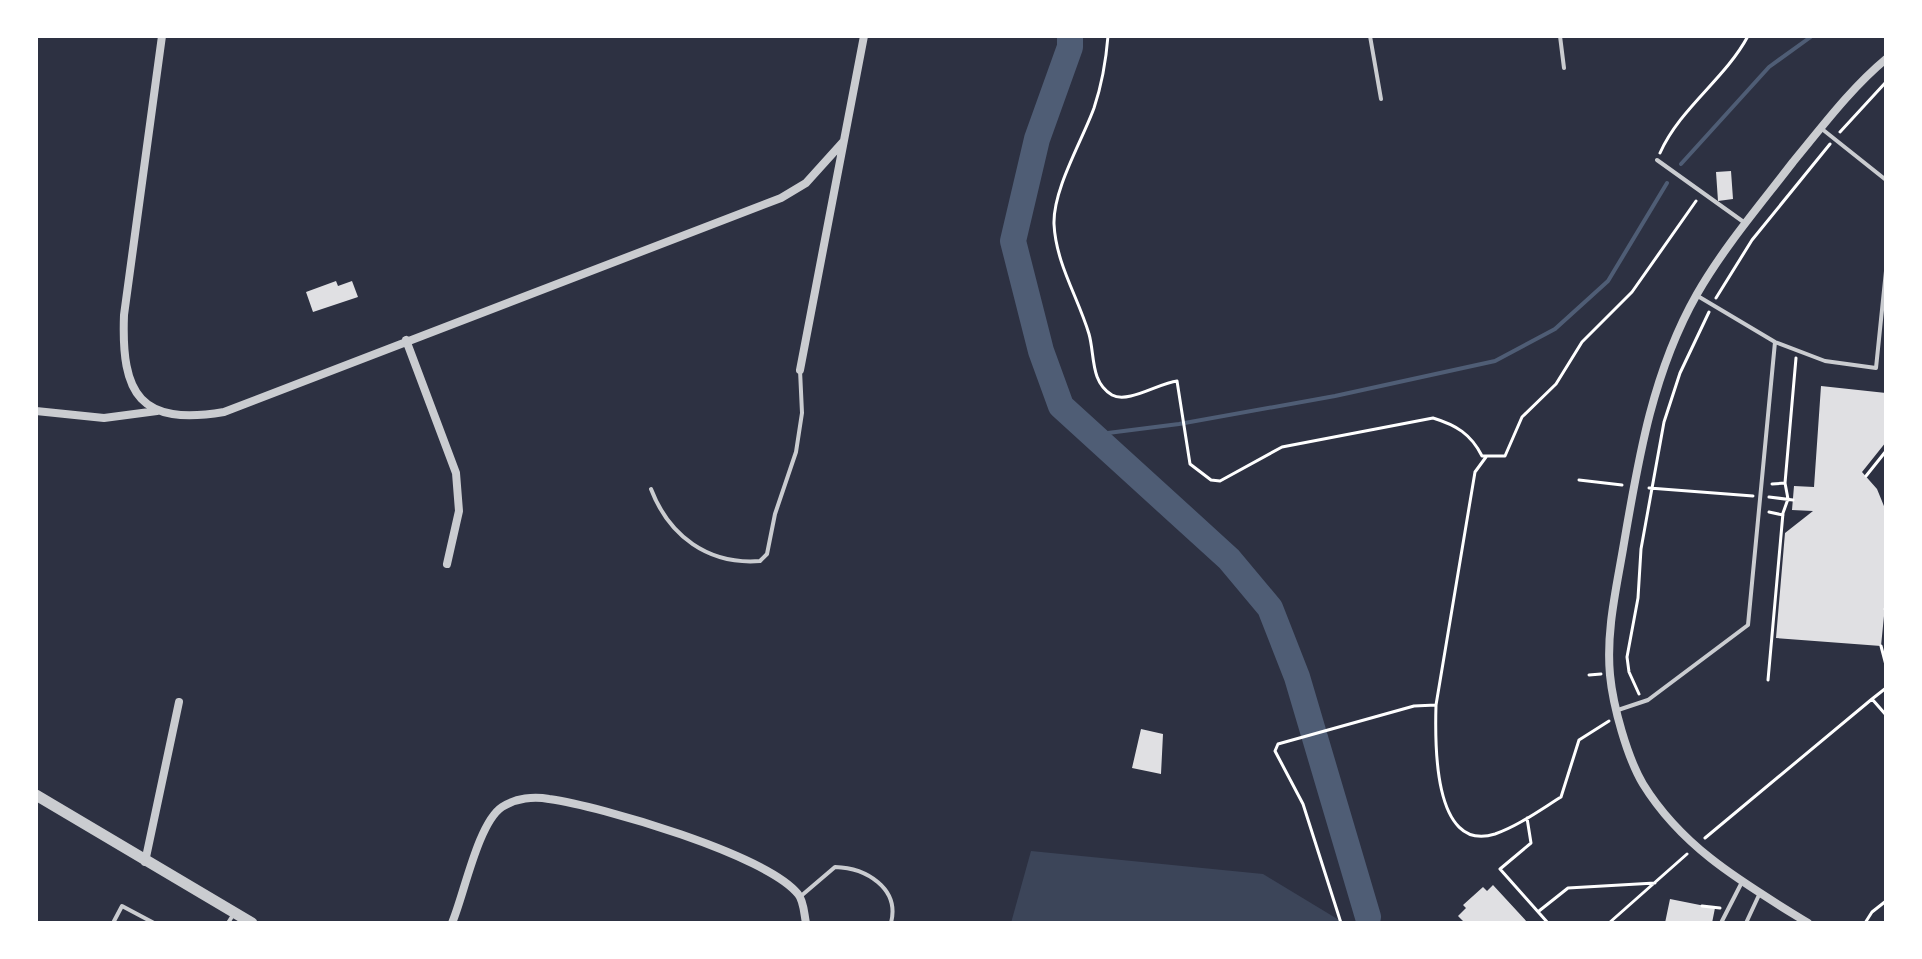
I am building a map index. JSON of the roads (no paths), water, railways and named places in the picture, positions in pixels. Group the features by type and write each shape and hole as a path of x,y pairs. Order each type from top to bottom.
{"street":[{"path":"157,411 138,398 122,357 124,315 162,36"},
{"path":"800,370 864,36"},
{"path":"1808,923 1742,882 1673,825 1642,782 1616,711 1610,674 1610,626 1642,436 1658,385 1696,295 1745,223 1821,128 1886,59"},
{"path":"36,411 104,418 157,411 188,418 224,412 781,198 806,183 843,142"},
{"path":"406,340 456,473 459,511 447,564"},
{"path":"145,862 179,702"},
{"path":"36,795 231,918 252,923"},
{"path":"452,923 484,831 499,808 517,799 547,798 716,847 781,878 801,896 809,923"}],"lane":[{"path":"1370,36 1381,99"},
{"path":"1560,36 1564,68"},
{"path":"1821,128 1886,180"},
{"path":"1657,160 1700,194 1745,223"},
{"path":"1696,295 1775,342 1797,351 1825,361 1876,368 1886,271"},
{"path":"1616,711 1643,702 1748,625 1775,342"},
{"path":"651,489 668,524 696,545 721,558 760,561 767,554 775,514 796,452 802,413 800,370"},
{"path":"801,896 835,867 856,867 887,892 895,908 891,923"},
{"path":"1721,923 1742,882"},
{"path":"1746,923 1760,893"},
{"path":"113,923 122,906 154,923"},
{"path":"809,923 843,923"}],"waterway":[{"path":"1070,36 1070,47 1037,139 1013,241 1041,351 1061,406 1229,559 1270,608 1297,677 1368,917"},
{"path":"1681,164 1769,67 1812,36"},
{"path":"1092,435 1179,424 1335,396 1495,361 1555,329 1608,281 1667,183"},
{"path":"1368,917 1371,923"}]}
